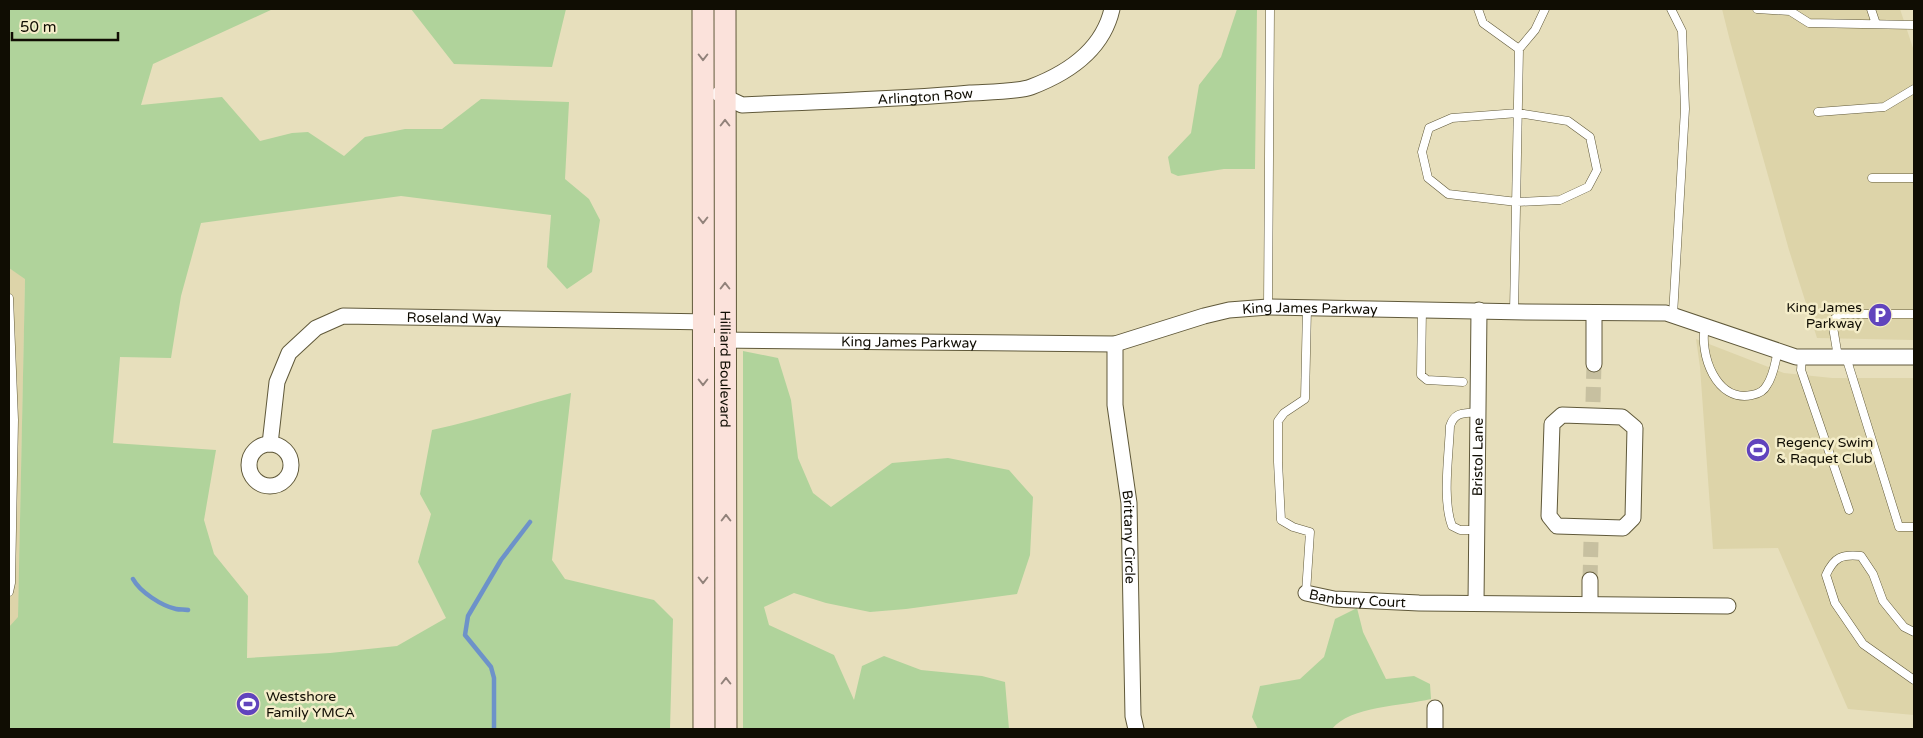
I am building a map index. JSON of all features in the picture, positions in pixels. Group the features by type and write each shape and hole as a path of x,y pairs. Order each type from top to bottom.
{"main road":[{"name":"Hilliard Boulevard","path":"703,9 704,729"},
{"name":"Hilliard Boulevard","path":"725,9 726,729"}],"street":[{"name":"Arlington Row","path":"703,89 725,96 742,105 952,95 1029,88 1072,66 1089,52 1099,40 1108,23 1112,9"},
{"name":"King James Parkway","path":"726,331 1115,344 1204,316 1229,310 1268,306 1514,312 1666,313 1796,357 1914,357"},
{"name":"Bristol Lane","path":"1476,603 1479,310"},
{"path":"1594,312 1594,364"},
{"name":"Roseland Way","path":"270,444 277,382 289,353 316,328 343,316 726,331"},
{"name":"Brittany Circle","path":"1115,344 1116,405 1129,503 1133,716 1136,729"},
{"path":"1593,409 1622,416 1635,428 1633,518 1623,528 1591,534 1557,526 1549,516 1552,424 1562,415 1593,409"},
{"path":"1590,580 1590,604"},
{"name":"Banbury Court","path":"1306,593 1334,599 1419,603 1728,606"},
{"path":"1435,708 1435,729"}],"lane":[{"path":"1268,306 1270,9"},
{"path":"1478,9 1483,23 1519,49"},
{"path":"1514,312 1519,49 1535,30 1546,9"},
{"path":"1671,9 1682,31 1685,109 1682,188 1673,315"},
{"path":"1757,9 1789,10 1809,24 1914,24"},
{"path":"1871,9 1876,24"},
{"path":"1818,112 1884,107 1914,89"},
{"path":"1518,113 1568,121 1590,137 1597,170 1588,187 1560,200 1517,202 1448,194 1428,178 1422,152 1428,128 1452,118 1518,113"},
{"path":"1872,178 1914,178"},
{"path":"9,298 10,377 14,430 11,583 9,592"},
{"name":"Banbury Court","path":"1306,593 1310,532 1293,527 1281,520 1278,421 1284,413 1305,399 1307,308"},
{"path":"1422,310 1421,375 1427,380 1463,382"},
{"path":"1914,314 1840,314 1832,321 1842,357 1899,527 1914,527"},
{"path":"1705,326 1702,338 1710,368 1719,384 1734,395 1744,397 1758,394 1767,386 1773,373 1778,351"},
{"path":"1802,357 1801,370 1849,510"},
{"path":"1477,530 1460,530 1452,526 1448,514 1447,498 1450,426 1453,418 1458,414 1478,412"},
{"path":"1914,632 1904,627 1883,601 1873,574 1862,556 1846,554 1832,563 1826,576 1835,603 1863,644 1914,680"}],"shaded area":[{"path":"1722,9 1900,9 1914,51 1914,340 1817,338 1789,250"},
{"path":"9,268 25,278 16,729 9,729"},
{"path":"1696,339 1784,373 1832,378 1914,378 1914,715 1848,709 1778,548 1713,549 1700,367"}],"green space":[{"path":"9,9 273,9 153,64 141,105 222,97 260,141 292,133 308,132 344,156 365,137 405,129 442,129 481,99 569,102 565,179 589,199 600,220 592,272 567,289 547,267 551,215 401,196 201,223 181,296 171,358 120,357 113,443 216,450 204,520 214,554 248,596 247,658 330,653 397,646 446,618 418,562 431,514 420,494 432,430 571,393 552,560 565,579 654,600 673,619 670,729 9,729 9,627 18,617 25,279 9,268"},
{"path":"411,9 566,9 552,67 454,64"},
{"path":"1237,9 1257,9 1255,169 1224,169 1178,176 1171,173 1168,157 1191,133 1199,85 1221,57"},
{"path":"743,351 778,358 791,400 798,458 813,493 831,507 892,463 948,458 1009,470 1033,497 1030,555 1017,594 870,612 826,603 794,593 764,607 769,625 834,655 854,700 862,666 884,656 921,670 982,676 1005,682 1009,729 743,729"},
{"path":"1357,608 1363,632 1386,679 1414,676 1430,684 1431,699 1364,711 1340,721 1332,729 1258,729 1252,717 1260,686 1300,679 1324,657 1335,619"}],"waterway":[{"path":"494,729 494,678 491,667 465,635 468,616 501,560 530,522"},
{"path":"133,579 141,589 158,602 176,609 188,610"}],"tunnel":[{"path":"1593,402 1594,364"},
{"path":"1590,580 1591,542"}],"place":[{"name":"King James Parkway","path":"1880,315"},
{"name":"Regency Swim & Raquet Club","path":"1758,450"},
{"name":"Westshore Family YMCA","path":"248,704"}]}
